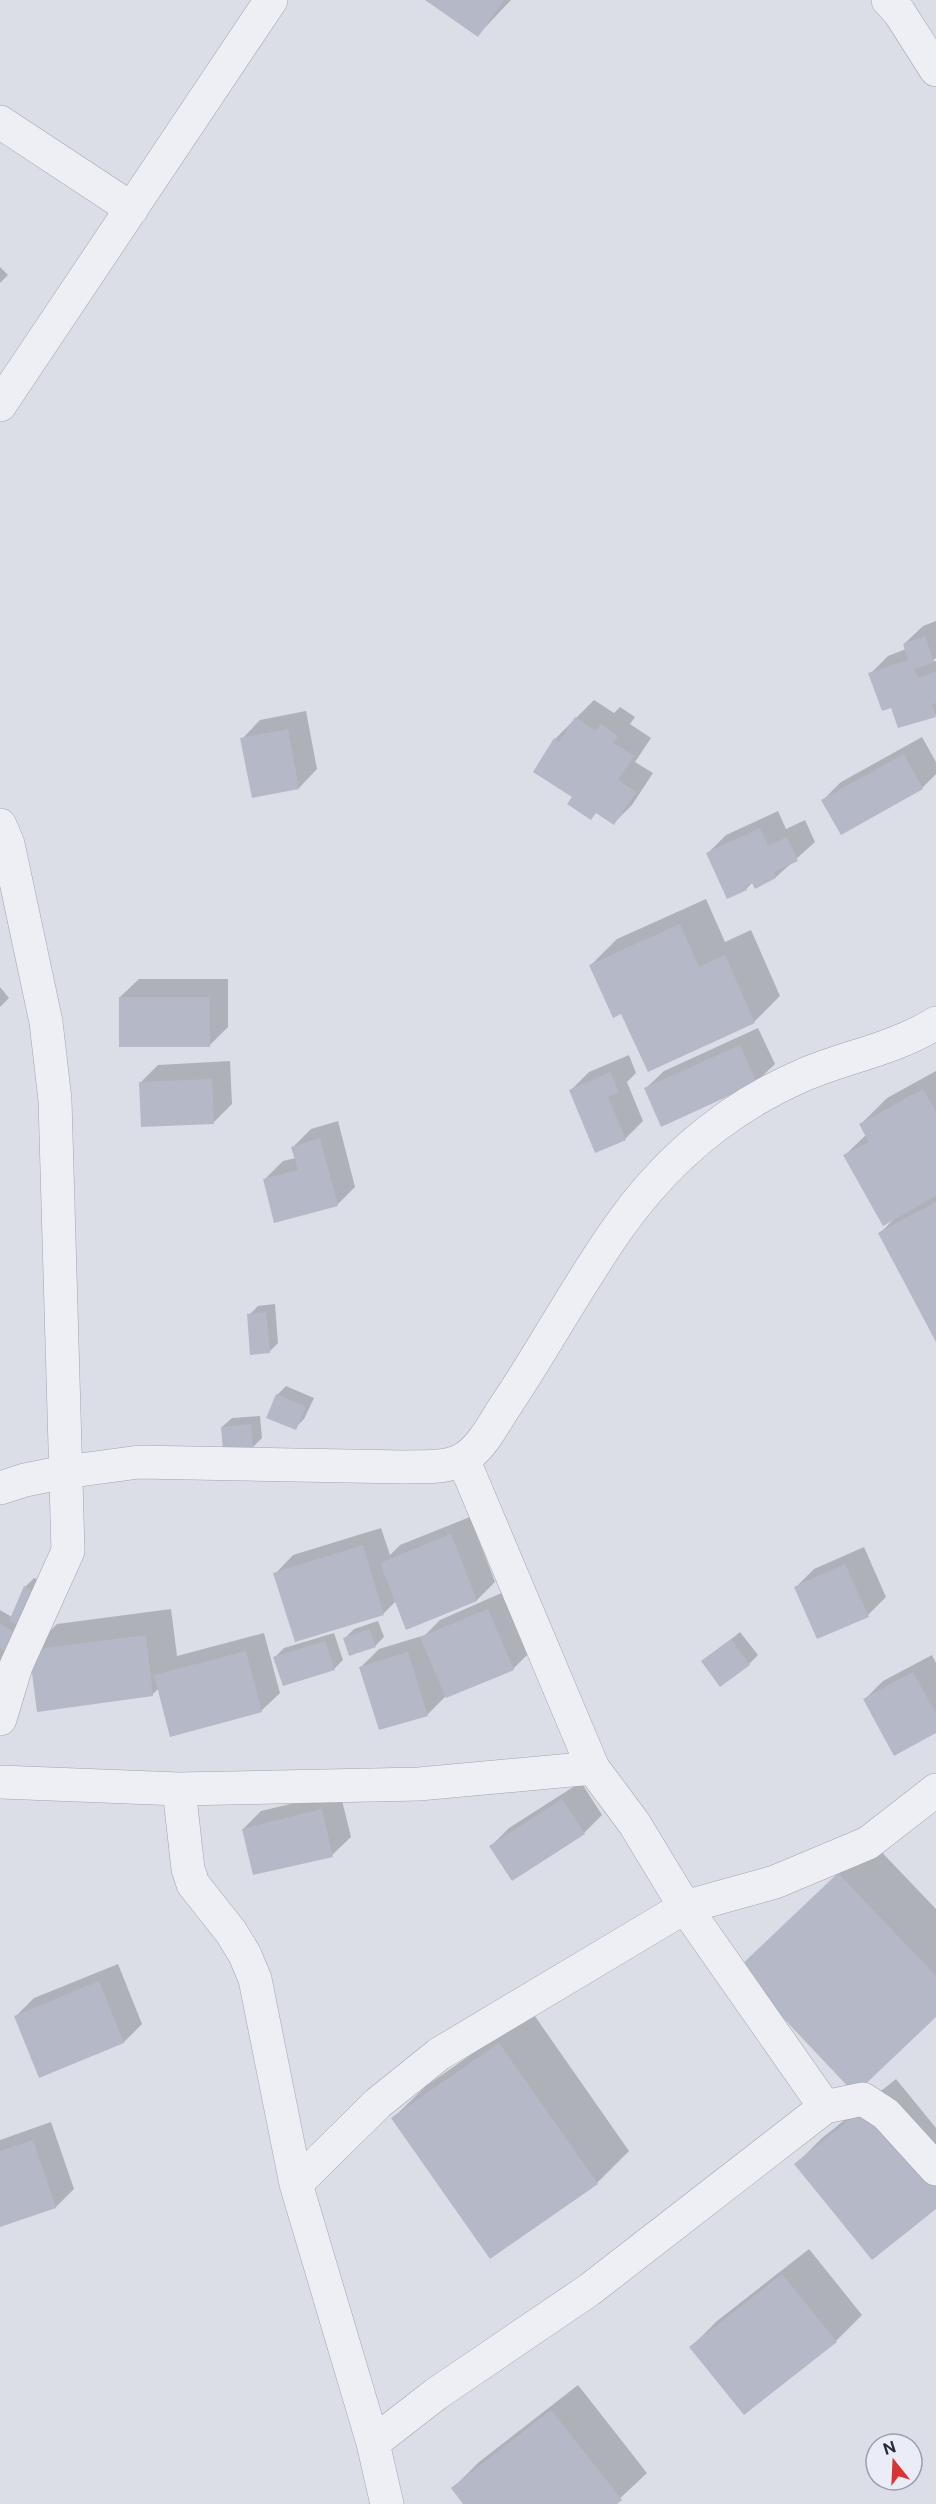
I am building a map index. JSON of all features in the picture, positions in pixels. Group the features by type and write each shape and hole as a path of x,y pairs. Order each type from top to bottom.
{"street":[{"path":"0,405 270,0"},
{"path":"888,0 936,70"},
{"path":"0,122 132,209"},
{"path":"0,825 8,844 46,1022 55,1100 68,1551 16,1666 0,1719"},
{"path":"0,1488 65,1472 139,1462 403,1467 446,1465 463,1459 476,1450 526,1377 618,1228 658,1176 675,1160 700,1137 745,1104 801,1076 874,1050 936,1023"},
{"path":"463,1459 592,1768 634,1823 685,1907 825,2107"},
{"path":"0,1782 178,1789 420,1784 592,1768"},
{"path":"178,1789 188,1869 193,1884 231,1932 245,1955 255,1979 296,2184 373,2443 387,2504"},
{"path":"296,2184 378,2103 439,2054 685,1907 775,1882 868,1844 936,1790"},
{"path":"373,2443 436,2394 589,2290 825,2107 863,2099 886,2114 936,2169"}],"building":[{"path":"425,0 504,0 478,37"},
{"path":"925,636 934,662 914,669 918,678 936,672 936,703 932,704 936,717 898,728 891,708 882,711 868,673 908,660 903,644"},
{"path":"575,717 596,731 601,724 618,736 613,743 634,756 618,780 636,792 614,825 596,813 591,820 567,804 572,797 533,772 554,738 559,742"},
{"path":"288,729 299,789 252,798 240,738"},
{"path":"904,754 923,789 841,835 821,800"},
{"path":"760,828 768,846 787,837 798,861 774,872 776,878 755,889 752,883 745,886 747,890 727,899 706,853"},
{"path":"680,924 699,967 725,955 755,1023 648,1072 621,1014 613,1018 589,965"},
{"path":"119,997 210,997 210,1047 119,1047"},
{"path":"740,1045 757,1083 661,1127 644,1088"},
{"path":"610,1072 619,1092 608,1097 626,1140 595,1153 569,1090"},
{"path":"212,1079 214,1124 141,1127 139,1082"},
{"path":"923,1089 936,1112 936,1196 883,1226 843,1155 869,1142 859,1124"},
{"path":"320,1138 338,1206 274,1223 263,1179 298,1170 291,1147"},
{"path":"936,1202 936,1342 878,1233"},
{"path":"266,1312 270,1353 250,1355 247,1314"},
{"path":"276,1394 306,1407 296,1430 266,1418"},
{"path":"251,1424 253,1449 223,1451 221,1427"},
{"path":"451,1534 477,1601 406,1630 380,1563"},
{"path":"363,1545 384,1615 295,1642 273,1573"},
{"path":"845,1564 869,1617 817,1639 794,1587"},
{"path":"24,1586 43,1595 28,1629 9,1621"},
{"path":"488,1609 514,1670 446,1698 420,1637"},
{"path":"0,1623 21,1637 11,1654 0,1648"},
{"path":"369,1629 376,1647 349,1656 343,1638"},
{"path":"146,1635 153,1696 37,1712 29,1650"},
{"path":"731,1639 750,1665 720,1687 701,1661"},
{"path":"325,1641 335,1670 283,1686 273,1657"},
{"path":"246,1651 262,1712 170,1737 154,1675"},
{"path":"408,1652 428,1716 379,1730 359,1667"},
{"path":"913,1672 936,1714 936,1733 894,1756 863,1699"},
{"path":"562,1799 585,1834 512,1881 489,1846"},
{"path":"322,1809 333,1857 253,1875 242,1829"},
{"path":"838,1873 936,1976 936,2017 855,2094 737,1969"},
{"path":"99,1981 124,2043 39,2078 14,2016"},
{"path":"499,2043 598,2184 490,2259 391,2118"},
{"path":"869,2104 936,2186 936,2209 872,2260 794,2164"},
{"path":"33,2140 56,2208 0,2227 0,2151"},
{"path":"782,2274 837,2342 744,2415 689,2347"},
{"path":"551,2410 622,2500 617,2504 463,2504 451,2488"}]}
